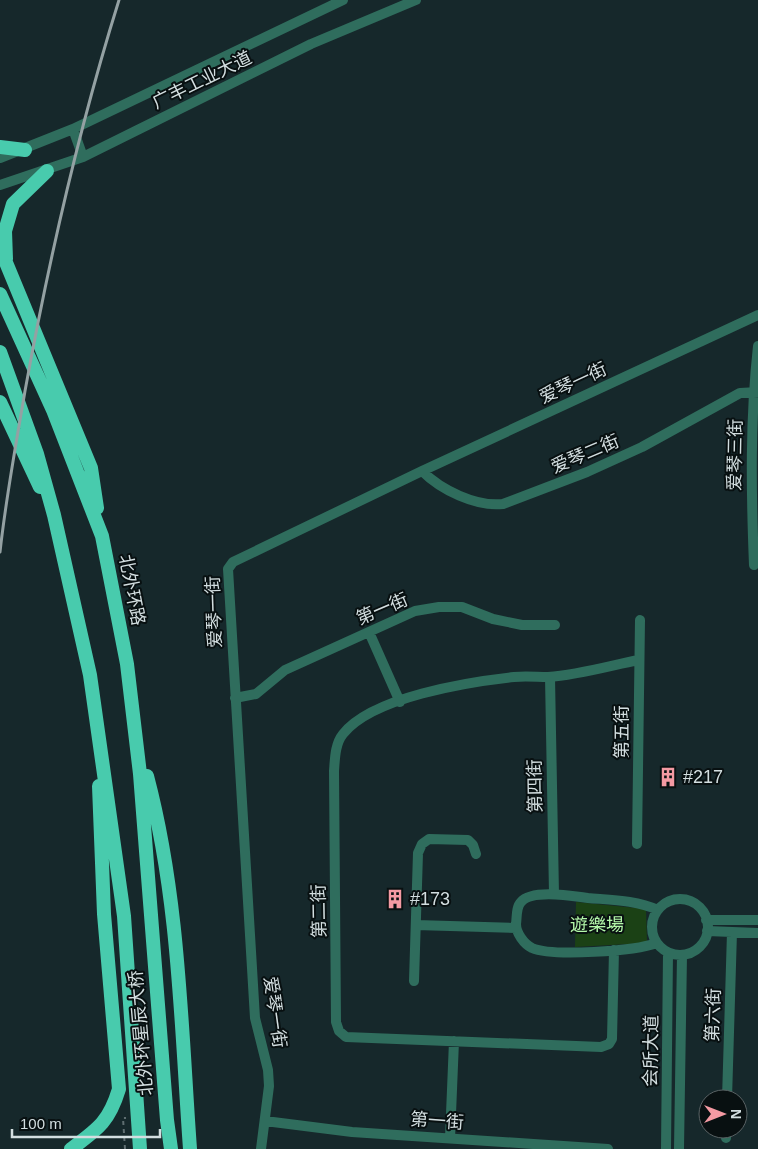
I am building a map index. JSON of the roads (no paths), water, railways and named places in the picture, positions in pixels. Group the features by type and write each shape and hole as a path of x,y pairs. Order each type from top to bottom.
{"highway":[{"path":"0,147 25,150"},
{"path":"47,171 12,204 2,253 91,468 102,536"},
{"name":"北外环路","path":"0,294 53,410 102,536 127,664 135,732 150,914"},
{"path":"0,352 37,454 54,515 90,676 99,733 102,876 119,1088 112,1111 97,1130 71,1149"},
{"path":"0,402 54,515"},
{"path":"135,732 159,824 172,904 190,1149"},
{"name":"北外环星辰大桥","path":"99,733 124,916 140,1149"},
{"name":"北外环星辰大桥","path":"150,914 171,1149"}],"street":[{"name":"广丰工业大道","path":"0,158 25,150 73,129 343,0"},
{"name":"广丰工业大道","path":"0,185 47,171 83,157 311,44 416,0"},
{"path":"73,129 83,157"},
{"name":"爱琴一街","path":"261,1149 265,1121 268,1070 259,1041 255,1018 228,568 233,562 422,471 758,315"},
{"name":"爱琴三街","path":"754,564 750,489 758,346"},
{"name":"爱琴二街","path":"422,471 431,480 474,501 491,505 503,504 587,472 642,447 740,393 756,392"},
{"name":"第一街","path":"235,698 256,694 285,670 415,611 439,606 462,608 493,619 522,624 555,625"},
{"name":"第五街","path":"637,844 640,620"},
{"path":"369,632 400,702"},
{"name":"第二街","path":"614,950 612,1039 609,1044 601,1047 346,1037 339,1032 336,1022 334,780 336,750 342,735 356,721 381,708 444,687 515,677 550,676 638,660"},
{"name":"第四街","path":"550,676 554,894"},
{"path":"414,981 418,853 422,844 429,839 468,840 474,845 476,854"},
{"path":"657,943 644,948 614,950 539,950 532,948 522,940 516,928 520,902 529,897 554,894 644,903 658,910"},
{"path":"687,900 702,910 706,920 707,931 702,944 696,951 682,955 668,953 657,943 652,930 653,921 658,910 670,901 687,900"},
{"path":"706,920 758,920"},
{"path":"416,925 516,928"},
{"path":"707,931 758,933"},
{"name":"第六街","path":"727,1089 732,932"},
{"name":"会所大道","path":"666,1149 668,953"},
{"name":"会所大道","path":"679,1149 682,955"},
{"path":"450,1138 454,1041"},
{"name":"第一街","path":"265,1121 352,1132 608,1149"}],"railway":[{"path":"0,552 8,491 44,292 78,145 119,0"}],"place":[{"name":"#217","path":"668,777"},
{"name":"#173","path":"395,899"}],"park label":[{"name":"遊樂場","path":"597,925"}]}
